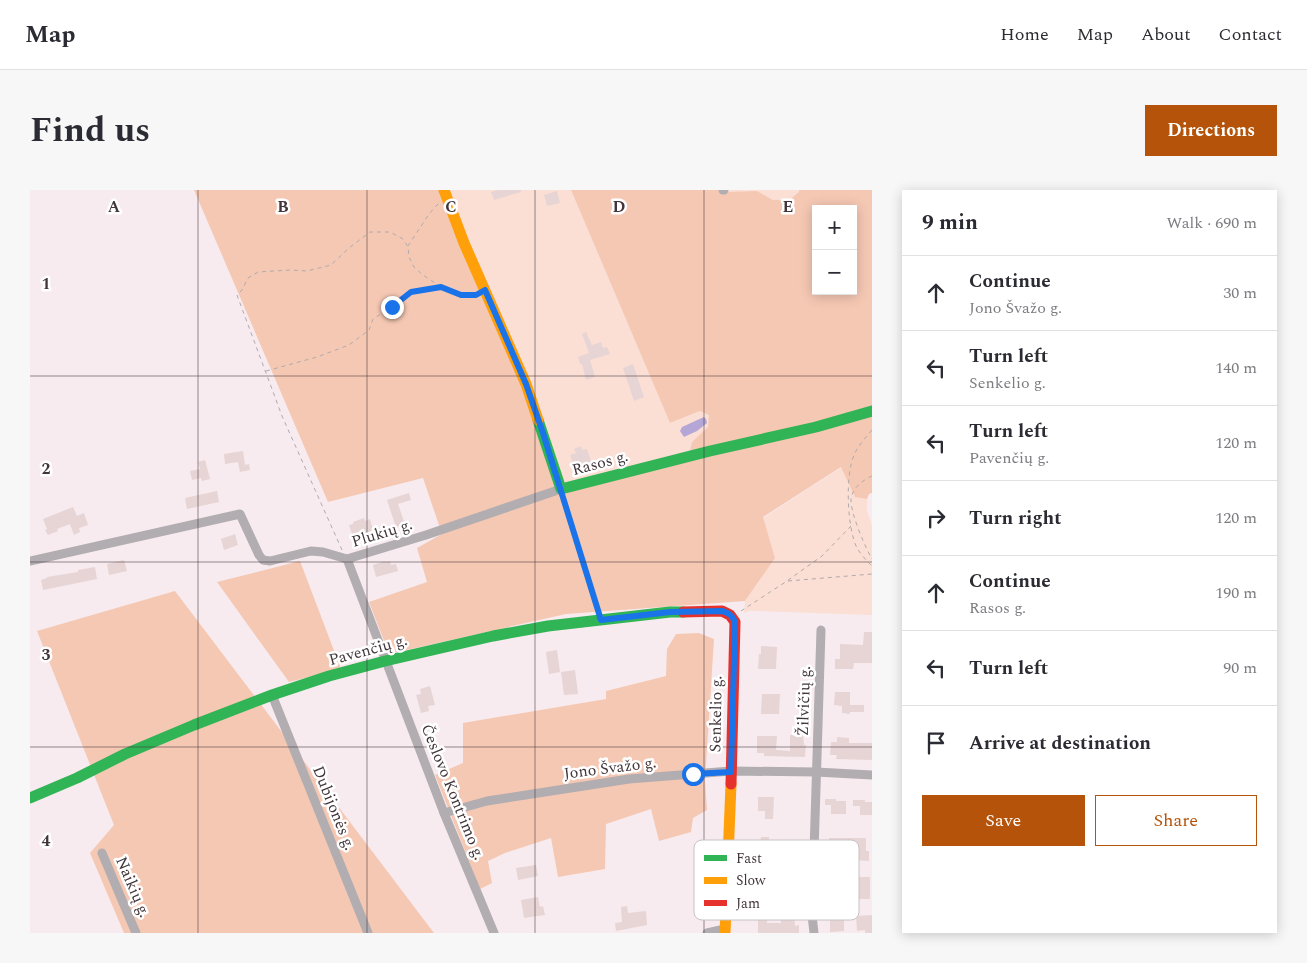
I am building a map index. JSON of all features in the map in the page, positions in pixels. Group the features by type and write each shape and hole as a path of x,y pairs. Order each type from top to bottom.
{"street":[{"name":"Rasos g.","path":"445,193 464,243 526,384 561,490 710,451 816,427 872,411"},
{"name":"Plukių g.","path":"30,561 240,514 263,560 270,561 311,551 323,552 347,559 561,490"},
{"name":"Česlovo Kontrimo g.","path":"347,559 444,813 494,933"},
{"name":"Pavenčių g.","path":"30,798 194,725 272,695 329,676 385,661 492,636 548,626 670,612 722,611 732,616"},
{"name":"Senkelio g.","path":"728,840 735,622 732,616"},
{"name":"Žilvičių g.","path":"814,840 821,630"},
{"name":"Dubijonės g.","path":"272,695 368,933"},
{"name":"Jono Švažo g.","path":"444,813 487,801 629,779 731,772 816,772 872,775"},
{"name":"Naikių g.","path":"102,853 136,933"},
{"name":"Žilvičių g.","path":"813,920 814,933"},
{"path":"707,933 725,931"}],"path":[{"path":"445,193 408,246 408,257 414,267 441,287 461,295 476,295 485,290"},
{"path":"347,559 282,416 237,295 248,278 258,272 307,271 330,265 370,232 390,232 403,239 408,246"},
{"path":"265,371 316,358 349,345 369,330 373,319 411,292 441,287"},
{"path":"872,430 861,442 850,467 849,520 857,547 872,566"},
{"path":"872,476 858,485 850,499 864,542 872,559"},
{"path":"561,490 601,620"},
{"path":"732,616 822,556 851,526"},
{"path":"787,581 872,574"}],"shaded area":[{"path":"194,190 443,190 526,384 558,484 688,460 692,442 708,427 709,415 700,411 670,423 571,190 757,191 773,200 789,200 799,190 872,190 872,493 869,494 867,499 855,497 841,467 763,517 775,558 745,601 566,614 389,654 369,602 427,582 417,548 442,534 423,478 328,502"},
{"path":"443,190 571,190 670,423 700,411 709,414 709,427 692,442 688,460 565,491"},
{"path":"720,190 799,190 799,192 789,200 773,200 757,191 722,192"},
{"path":"704,417 707,423 697,431 684,437 680,431 682,427"},
{"path":"842,467 855,496 867,499 867,510 872,526 872,615 754,611 744,613 745,601 775,558 763,518"},
{"path":"300,561 341,669 289,682 217,582"},
{"path":"175,591 434,933 124,933 90,853 114,825 37,631"},
{"path":"699,633 714,639 705,781 707,810 693,818 691,832 659,841 651,809 606,824 605,869 558,877 551,838 505,853 488,861 492,883 480,889 435,775 463,763 463,723 606,699 606,691 666,676 667,649 676,634"}],"building":[{"path":"498,190 521,190 521,192 494,200 491,192"},
{"path":"557,191 560,203 547,206 544,195"},
{"path":"586,332 592,345 601,342 603,348 607,347 610,354 590,360 595,377 586,380 578,357 589,353 582,334"},
{"path":"633,364 644,397 634,401 623,368"},
{"path":"581,446 582,450 587,449 592,464 576,470 570,455 576,453 574,449"},
{"path":"243,451 245,465 249,464 250,470 240,472 238,462 225,464 224,454"},
{"path":"205,460 210,479 202,481 201,478 192,480 190,471 200,469 198,462"},
{"path":"217,491 219,502 187,509 185,498"},
{"path":"409,493 411,500 398,504 405,524 396,527 387,500"},
{"path":"73,507 77,516 84,513 88,525 79,528 80,532 74,535 70,524 48,535 43,519"},
{"path":"364,518 365,521 370,519 374,534 363,537 362,534 353,537 349,525"},
{"path":"235,534 238,545 224,550 221,539"},
{"path":"124,560 127,571 109,575 107,564"},
{"path":"390,561 391,565 396,564 398,571 376,577 373,565"},
{"path":"95,567 97,579 43,590 41,580 47,577"},
{"path":"864,632 872,632 872,663 854,663 853,669 835,669 835,659 840,659 840,644 863,645"},
{"path":"761,646 777,647 776,669 758,669"},
{"path":"557,650 560,672 549,674 546,652"},
{"path":"575,670 578,694 564,695 561,672"},
{"path":"430,686 435,705 428,706 429,711 421,713 416,695 421,694 420,689"},
{"path":"835,692 850,692 850,705 864,705 864,712 842,713 842,706 834,705"},
{"path":"762,694 780,694 779,714 761,714"},
{"path":"790,735 803,735 804,745 806,745 805,757 764,756 764,753 757,753 757,736 777,736 776,750 790,751"},
{"path":"837,737 849,738 849,743 872,743 872,760 836,759 837,755 830,755 831,742 837,742"},
{"path":"758,797 774,797 773,819 765,819 765,811 758,811"},
{"path":"825,799 846,801 846,814 831,814 831,805 825,805"},
{"path":"853,800 872,802 872,815 860,815 860,806 853,806"},
{"path":"761,837 769,837 769,840 760,840"},
{"path":"829,838 866,838 866,851 869,851 869,861 859,860 859,840 829,840"},
{"path":"536,865 538,876 518,880 516,868"},
{"path":"859,877 870,877 870,899 859,899"},
{"path":"538,897 540,907 543,906 545,915 524,918 521,900"},
{"path":"627,906 628,913 646,911 647,925 616,931 615,923 622,922 621,907"},
{"path":"872,915 872,933 865,933 865,930 857,931 856,920 859,920 859,916"},
{"path":"758,920 767,920 767,923 781,923 781,920 794,920 795,926 799,925 799,933 758,933"},
{"path":"830,920 844,920 844,931 830,932"}],"traffic: fast":[{"path":"538,420 561,489 710,451 816,427 872,411"},
{"path":"30,798 77,778 125,754 194,725 272,695 329,676 493,636 548,626 683,612"}],"traffic: slow":[{"path":"444,190 464,243 526,384 538,420"},
{"path":"729,840 731,784"},
{"path":"725,933 726,920"}],"traffic: jam":[{"path":"683,612 722,611 730,615 735,622 731,784"}],"route":[{"path":"392,307 411,292 441,287 461,295 476,295 485,290 526,384 601,620 670,612 722,611 732,616 735,622 731,772 693,774"}]}
